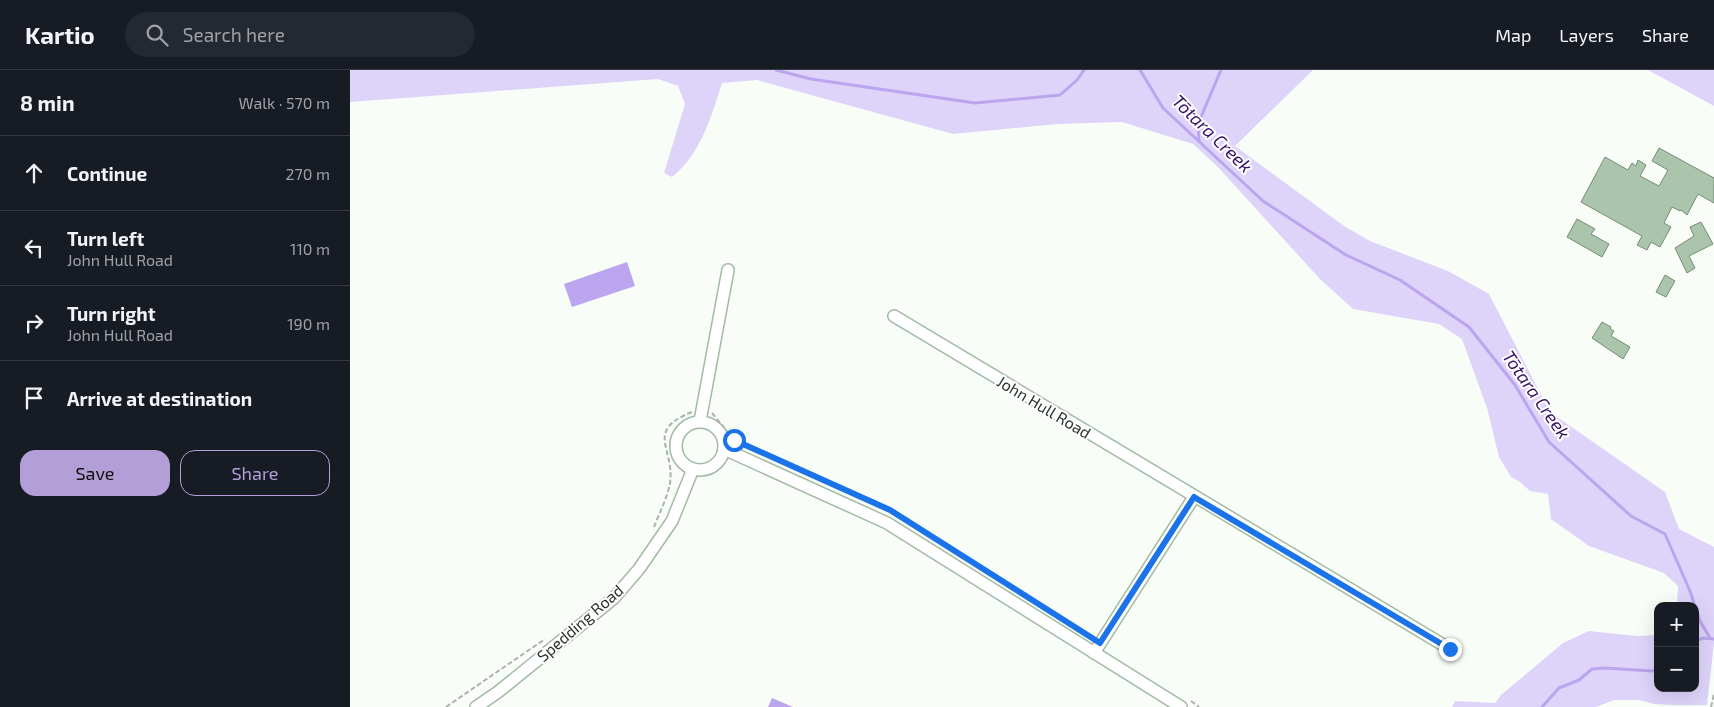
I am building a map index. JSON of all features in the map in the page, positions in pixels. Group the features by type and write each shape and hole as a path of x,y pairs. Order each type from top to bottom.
{"street":[{"path":"700,421 728,270"},
{"name":"John Hull Road","path":"894,316 1450,649"},
{"path":"700,421 708,422 721,433 724,449 722,457 716,464 710,468 693,470 680,461 675,446 676,438 685,426 692,422 700,421"},
{"path":"724,449 888,523 1094,653 1182,702"},
{"name":"Spedding Road","path":"476,707 498,692 614,598 639,569 672,521 693,470"},
{"path":"1094,653 1194,497"}],"path":[{"path":"652,532 670,483 670,467 664,437 667,428 678,417 702,408 714,413 734,440 890,510 1033,600"},
{"path":"446,707 544,639"},
{"path":"1711,707 1714,694"},
{"path":"1182,702 1199,707"}],"shaded area":[{"path":"350,70 1313,70 1235,146 1344,226 1370,241 1448,271 1489,294 1550,412 1665,492 1679,529 1714,547 1714,643 1707,705 1654,704 1639,700 1614,700 1596,707 1452,707 1455,701 1495,703 1501,695 1563,643 1589,631 1637,636 1654,635 1654,692 1699,692 1699,602 1677,602 1678,586 1664,573 1589,546 1551,519 1548,494 1530,491 1511,477 1499,457 1487,408 1462,339 1439,324 1353,309 1320,279 1216,165 1193,144 1122,122 1057,124 953,134 757,80 722,83 709,122 698,146 682,168 672,177 664,173 685,104 678,86 658,79 350,102"},
{"path":"1648,70 1714,70 1714,106"},
{"path":"627,262 635,286 572,307 564,284"},
{"path":"772,698 793,707 768,707"}],"building":[{"path":"1659,148 1714,178 1714,203 1698,194 1687,215 1681,210 1672,207 1664,223 1671,227 1660,247 1651,242 1647,250 1637,245 1642,236 1581,202 1605,157 1628,170 1632,163 1636,166 1638,160 1646,165 1640,176 1659,186 1668,170 1652,161"},
{"path":"1577,219 1595,229 1591,234 1609,244 1602,257 1567,237"},
{"path":"1701,222 1713,244 1689,256 1695,268 1687,273 1675,248 1694,236 1690,227"},
{"path":"1665,275 1675,281 1666,297 1656,292"},
{"path":"1602,322 1614,331 1611,336 1630,347 1623,359 1592,338"}],"waterway":[{"name":"Tōtara Creek","path":"776,70 811,79 975,103 1060,95 1077,80 1084,70"},
{"name":"Tōtara Creek","path":"1140,70 1163,108 1263,201 1346,255 1400,280 1469,327 1515,385 1549,442 1631,516 1665,534 1690,591 1700,621 1710,638"},
{"path":"1199,142 1198,124 1221,70"},
{"path":"1699,640 1714,639"},
{"path":"1542,707 1559,688 1579,680 1592,669 1654,671"}],"route":[{"path":"734,440 890,510 1100,643 1194,497 1450,649"}]}
